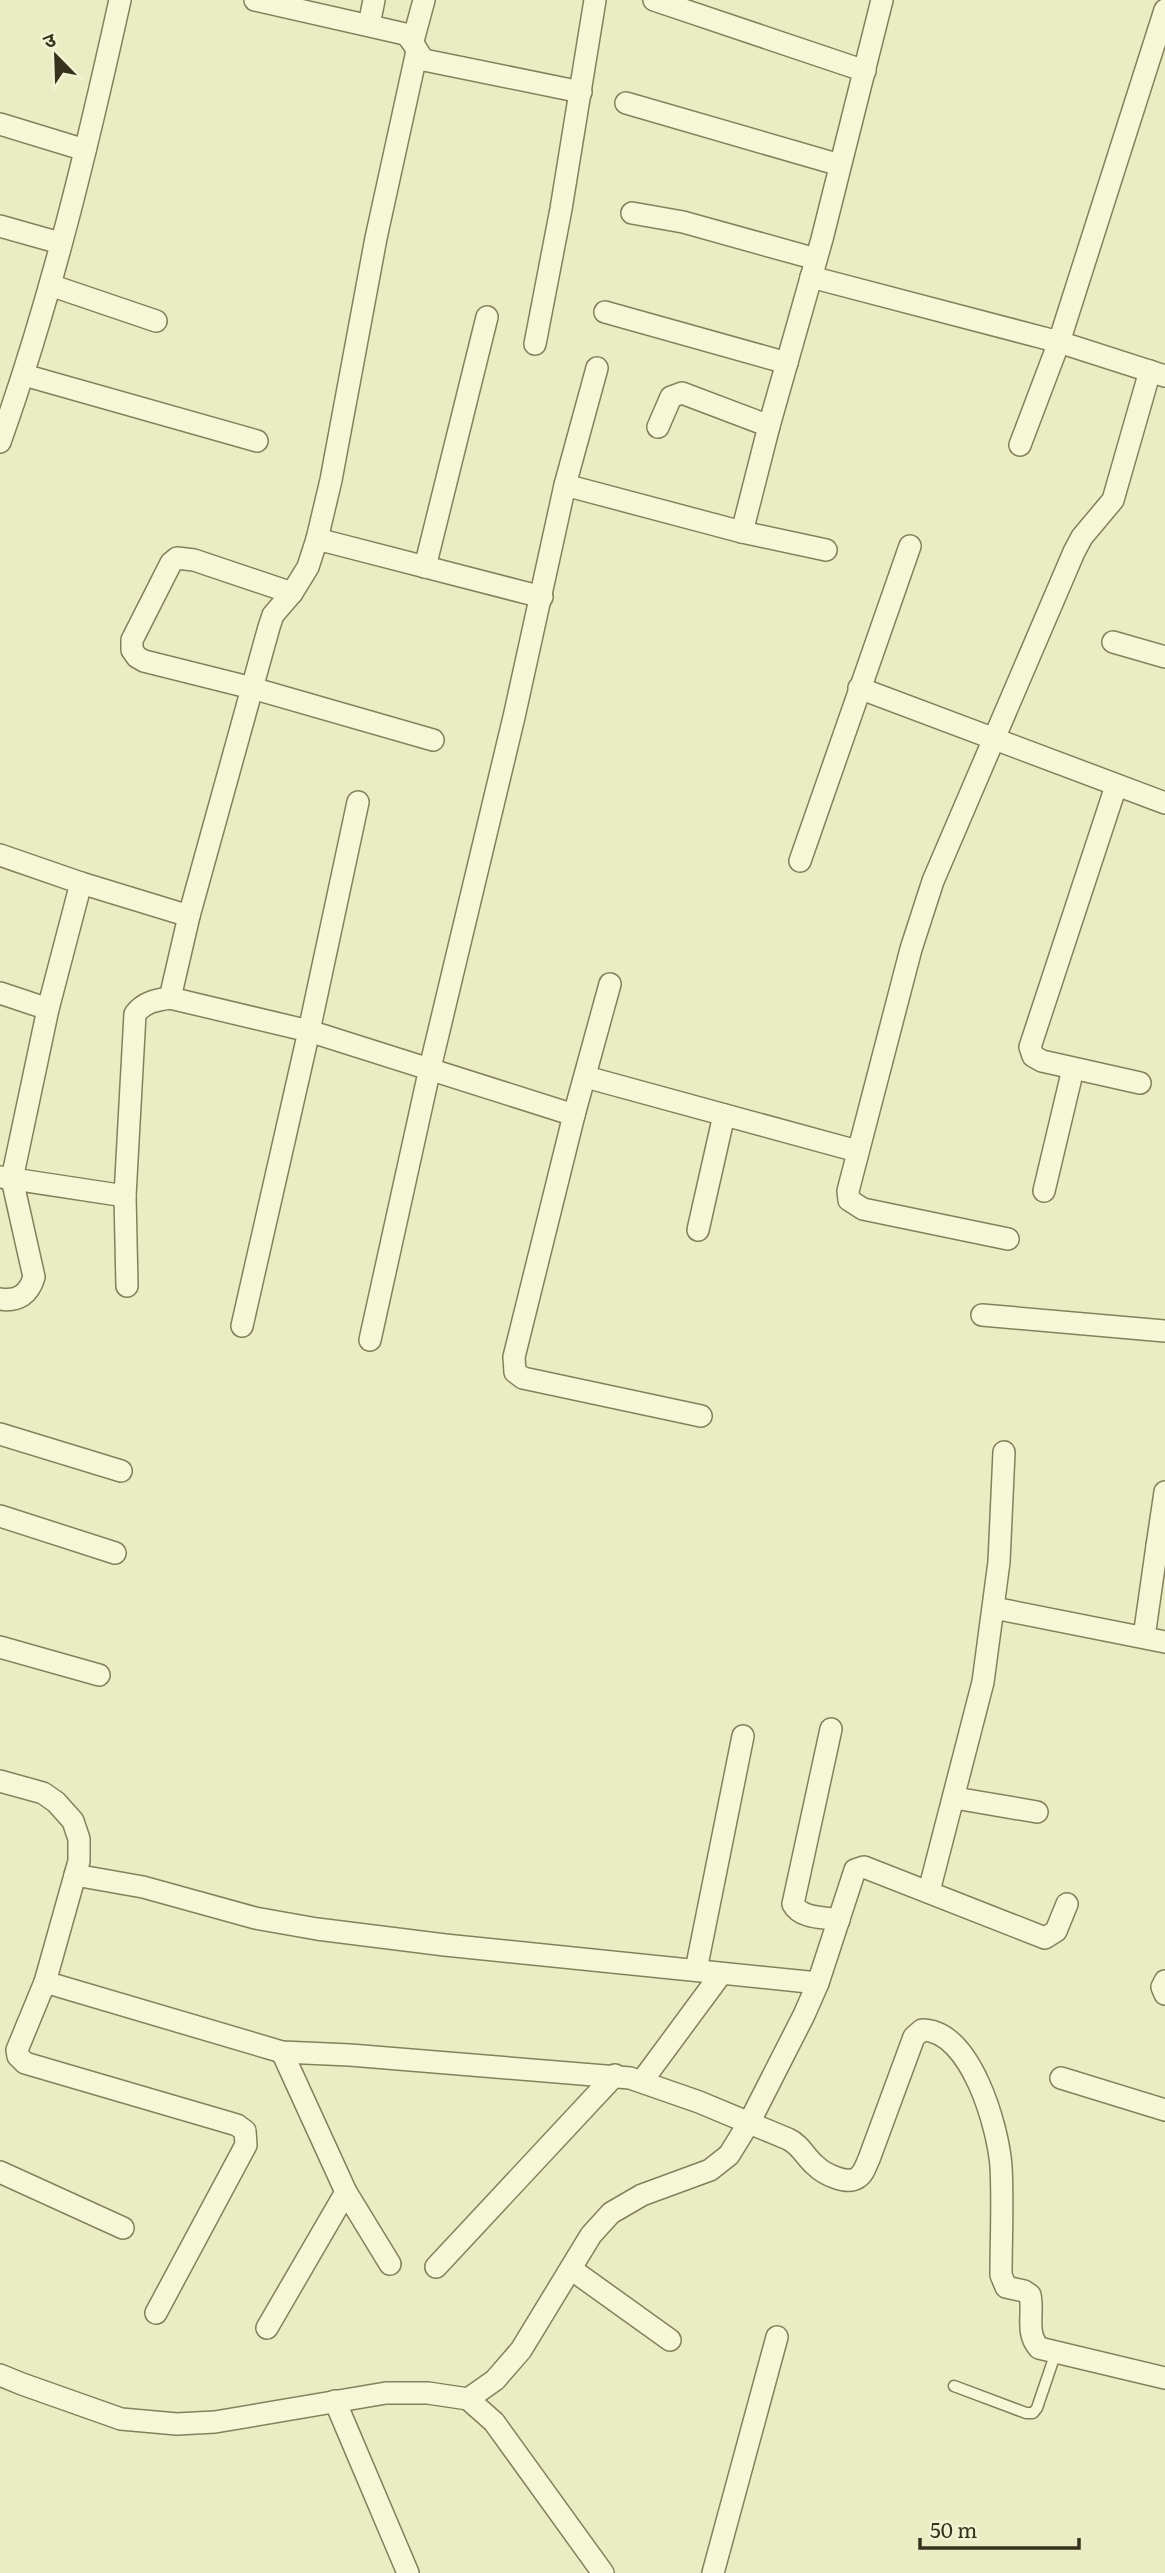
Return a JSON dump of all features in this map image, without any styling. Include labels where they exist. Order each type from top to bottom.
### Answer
[{"type":"street","points":[[0,442],[24,375],[50,285],[120,0]]},
{"type":"street","points":[[255,0],[293,4],[405,34],[424,60],[581,92]]},
{"type":"street","points":[[369,25],[374,0]]},
{"type":"street","points":[[170,998],[189,916],[273,615],[292,593],[308,567],[317,538],[331,480],[424,0]]},
{"type":"street","points":[[535,344],[595,0]]},
{"type":"street","points":[[654,0],[865,71]]},
{"type":"street","points":[[741,532],[814,268],[882,0]]},
{"type":"street","points":[[1020,445],[1059,342],[1165,10]]},
{"type":"street","points":[[626,103],[840,165]]},
{"type":"street","points":[[0,124],[85,150]]},
{"type":"street","points":[[632,213],[683,222],[814,268],[1158,373],[1113,500],[1082,537],[1074,552],[992,739],[922,913],[848,1191],[849,1200],[856,1206],[1008,1239]]},
{"type":"street","points":[[0,226],[60,243]]},
{"type":"street","points":[[50,285],[156,321]]},
{"type":"street","points":[[604,312],[787,363]]},
{"type":"street","points":[[425,567],[487,317]]},
{"type":"street","points":[[370,1340],[430,1068],[542,597],[565,485],[597,368]]},
{"type":"street","points":[[24,375],[257,441]]},
{"type":"street","points":[[658,427],[671,397],[681,393],[769,426]]},
{"type":"street","points":[[565,485],[741,532],[826,550]]},
{"type":"street","points":[[317,538],[542,597]]},
{"type":"street","points":[[800,862],[910,546]]},
{"type":"street","points":[[292,593],[194,560],[177,558],[171,563],[132,640],[132,650],[144,661],[252,688],[433,740]]},
{"type":"street","points":[[1113,642],[1165,657]]},
{"type":"street","points":[[859,688],[1165,803]]},
{"type":"street","points":[[1116,786],[1030,1047],[1034,1056],[1042,1061],[1140,1083]]},
{"type":"street","points":[[242,1326],[358,802]]},
{"type":"street","points":[[0,855],[189,916]]},
{"type":"street","points":[[0,1299],[11,1301],[24,1295],[31,1288],[34,1277],[6,1178],[81,883]]},
{"type":"street","points":[[610,984],[574,1115],[514,1357],[515,1372],[523,1378],[701,1416]]},
{"type":"street","points":[[0,993],[48,1009]]},
{"type":"street","points":[[127,1286],[125,1196],[135,1014],[140,1007],[153,1000],[170,998],[309,1031],[574,1115]]},
{"type":"street","points":[[1044,1191],[1073,1069]]},
{"type":"street","points":[[586,1077],[857,1151]]},
{"type":"street","points":[[698,1230],[724,1115]]},
{"type":"street","points":[[6,1178],[125,1196]]},
{"type":"street","points":[[982,1315],[1165,1331]]},
{"type":"street","points":[[0,1434],[121,1471]]},
{"type":"street","points":[[929,1891],[983,1682],[1002,1533],[1004,1452]]},
{"type":"street","points":[[1144,1637],[1161,1547],[1165,1492]]},
{"type":"street","points":[[0,1516],[115,1553]]},
{"type":"street","points":[[994,1608],[1165,1642]]},
{"type":"street","points":[[0,1647],[99,1675]]},
{"type":"street","points":[[831,1728],[793,1904],[796,1910],[803,1914],[839,1920]]},
{"type":"street","points":[[696,1970],[743,1736]]},
{"type":"street","points":[[0,1781],[43,1793],[56,1802],[73,1821],[79,1839],[79,1861],[45,1982],[17,2050],[18,2056],[25,2063],[237,2125],[245,2131],[246,2145],[156,2313]]},
{"type":"street","points":[[955,1798],[1037,1812]]},
{"type":"street","points":[[468,2399],[495,2380],[521,2350],[591,2235],[611,2213],[642,2195],[694,2178],[718,2166],[729,2155],[750,2121],[818,1983],[852,1873],[858,1868],[864,1867],[929,1891],[1045,1938],[1056,1931],[1067,1904]]},
{"type":"street","points":[[75,1875],[143,1887],[255,1918],[317,1929],[818,1983]]},
{"type":"street","points":[[642,2081],[721,1974]]},
{"type":"street","points":[[1165,1980],[1162,1987],[1165,1994]]},
{"type":"street","points":[[45,1982],[282,2052],[615,2076],[642,2081],[750,2121],[793,2141],[822,2171],[839,2178],[856,2179],[862,2174],[869,2159],[917,2033],[930,2030],[950,2041],[962,2053],[978,2079],[987,2105],[1000,2163],[1000,2275],[1006,2287],[1030,2295],[1032,2338],[1039,2348],[1165,2378]]},
{"type":"street","points":[[282,2052],[346,2192],[390,2264]]},
{"type":"street","points":[[436,2267],[615,2076]]},
{"type":"street","points":[[1061,2078],[1165,2110]]},
{"type":"street","points":[[0,2172],[123,2228]]},
{"type":"street","points":[[267,2328],[346,2192]]},
{"type":"street","points":[[571,2269],[670,2340]]},
{"type":"street","points":[[713,2573],[777,2337]]},
{"type":"street","points":[[0,2375],[121,2419],[177,2424],[215,2422],[386,2393],[428,2393],[468,2399],[494,2422],[603,2573]]},
{"type":"street","points":[[335,2401],[408,2573]]},
{"type":"lane","points":[[954,2386],[1026,2413],[1033,2413],[1056,2352]]}]
